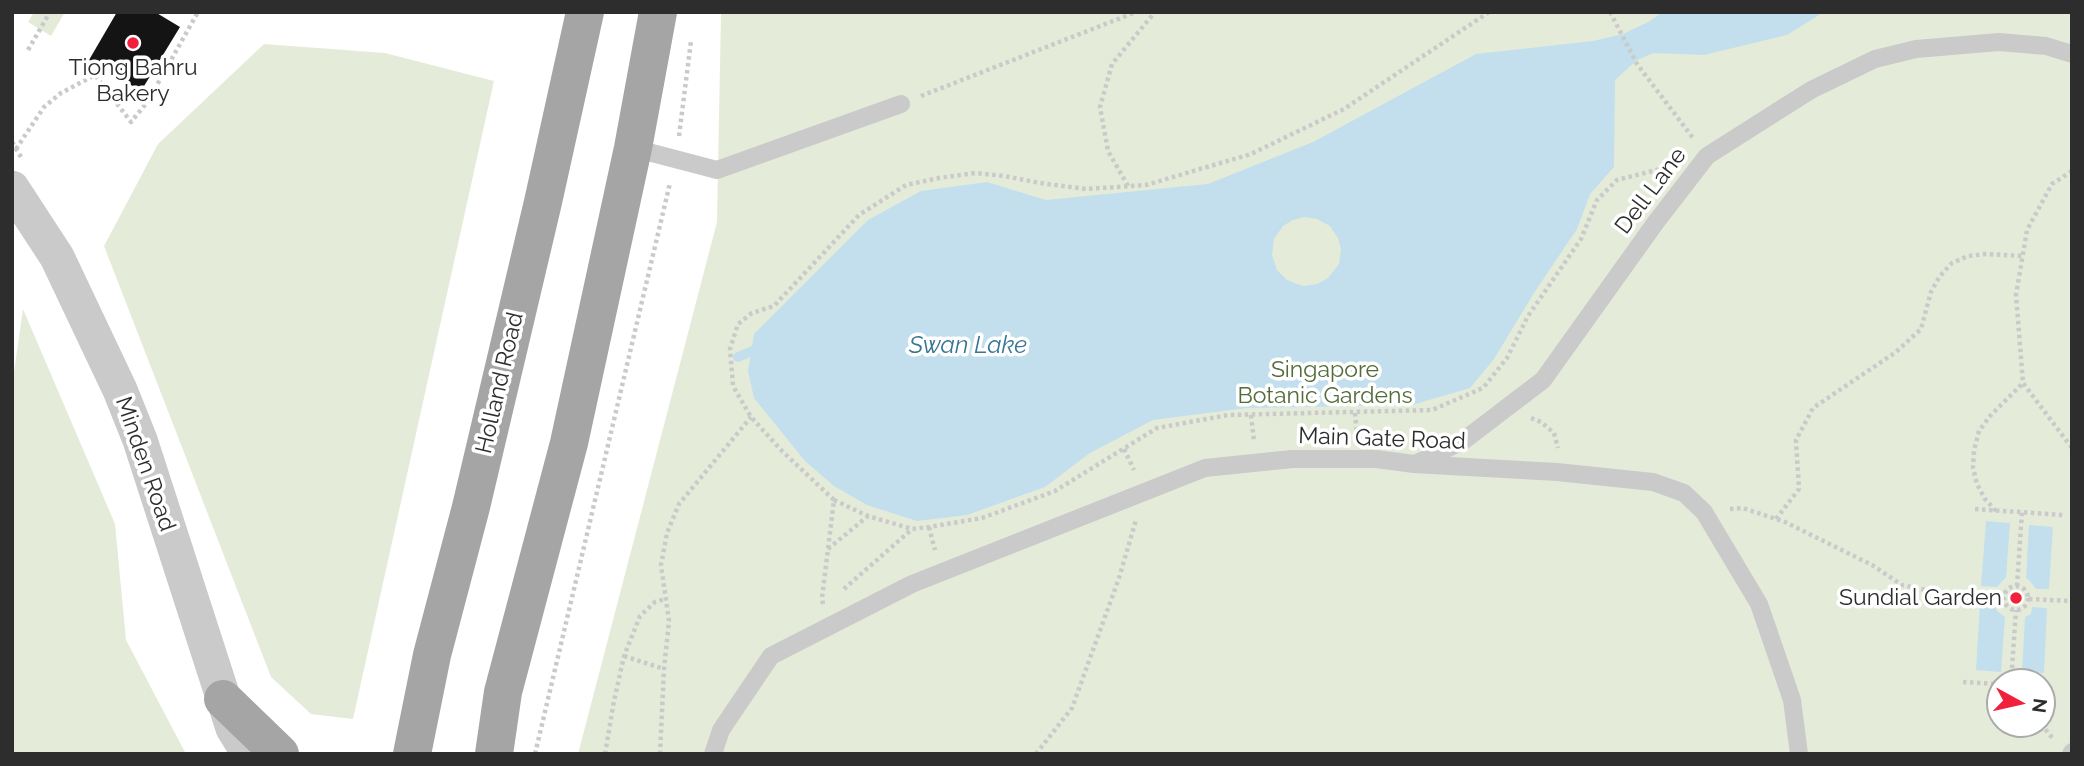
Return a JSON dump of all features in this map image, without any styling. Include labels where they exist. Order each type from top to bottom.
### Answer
[{"type":"main road","name":"Holland Road","points":[[412,754],[432,654],[477,480],[585,12]]},
{"type":"main road","points":[[494,754],[503,692],[569,443],[633,148],[659,12]]},
{"type":"main road","points":[[235,734],[279,754]]},
{"type":"street","name":"Minden Road","points":[[12,188],[57,257],[120,390],[140,440],[235,734]]},
{"type":"lane","name":"Dell Lane","points":[[1413,464],[1463,441],[1543,380],[1656,222],[1707,156],[1811,90],[1875,60],[1916,49],[1999,42],[2046,46],[2072,54]]},
{"type":"lane","points":[[633,148],[717,170],[901,104]]},
{"type":"lane","name":"Main Gate Road","points":[[713,754],[721,730],[771,656],[912,584],[1205,468],[1280,460],[1376,458],[1413,464],[1557,472],[1653,482],[1685,493],[1704,512],[1759,604],[1791,700],[1799,754]]},
{"type":"path","points":[[28,50],[50,12]]},
{"type":"path","points":[[16,149],[44,107],[61,93],[95,75],[131,122],[148,101],[198,12]]},
{"type":"path","points":[[901,104],[1136,12]]},
{"type":"path","points":[[1128,186],[1108,151],[1100,107],[1112,64],[1155,12]]},
{"type":"path","points":[[1489,12],[1344,109],[1251,155],[1146,185],[1087,190],[975,173],[939,177],[906,185],[859,215],[774,306],[752,313],[738,324],[730,349],[733,386],[751,417],[782,451],[834,500],[868,516],[912,529],[982,518],[1055,491],[1157,428],[1228,415],[1432,410],[1483,388],[1507,358],[1528,316],[1581,239],[1597,201],[1617,180],[1707,156],[1637,64],[1610,12]]},
{"type":"path","points":[[535,754],[676,159],[691,39]]},
{"type":"path","points":[[2072,171],[2052,184],[2027,230],[2016,295],[2023,383],[2072,448]]},
{"type":"path","points":[[1776,519],[1799,489],[1796,440],[1814,408],[1896,352],[1922,329],[1931,292],[1952,263],[1968,256],[1986,254],[2022,256]]},
{"type":"path","points":[[1996,511],[1977,484],[1973,468],[1974,450],[1979,431],[2023,383]]},
{"type":"path","points":[[1508,408],[1541,422],[1554,433],[1558,449],[1557,472]]},
{"type":"path","points":[[660,754],[669,621],[661,565],[667,533],[679,504],[751,417]]},
{"type":"path","points":[[1036,754],[1072,708],[1119,578],[1145,493]]},
{"type":"path","points":[[830,604],[825,611],[822,598],[834,500]]},
{"type":"path","points":[[1704,512],[1743,508],[1776,519],[1834,545],[1902,585],[1950,595],[2004,597]]},
{"type":"path","points":[[1975,509],[2063,515]]},
{"type":"path","points":[[2018,586],[2022,512]]},
{"type":"path","points":[[828,549],[868,516]]},
{"type":"path","points":[[836,597],[912,529]]},
{"type":"path","points":[[2018,586],[2026,590],[2029,598],[2026,605],[2016,610],[2007,606],[2004,597],[2007,590],[2018,586]]},
{"type":"path","points":[[605,754],[624,656],[640,616],[655,602],[665,598]]},
{"type":"path","points":[[2029,598],[2072,601]]},
{"type":"path","points":[[2012,668],[2016,610]]},
{"type":"path","points":[[624,656],[664,670]]},
{"type":"path","points":[[1963,682],[1986,683]]},
{"type":"green space","points":[[34,12],[65,12],[51,36],[28,22]]},
{"type":"green space","name":"Singapore Botanic Gardens","points":[[721,12],[2072,12],[2072,754],[578,754],[717,222]]},
{"type":"green space","points":[[264,44],[385,53],[494,81],[353,719],[311,714],[271,677],[104,246],[158,144]]},
{"type":"green space","points":[[23,309],[115,524],[126,640],[186,754],[12,754],[12,386]]},
{"type":"water","name":"Swan Lake","points":[[1662,12],[1824,12],[1787,35],[1704,55],[1654,53],[1637,60],[1615,80],[1614,167],[1590,194],[1577,229],[1494,359],[1470,388],[1412,405],[1247,408],[1153,420],[1090,453],[1045,487],[967,515],[917,521],[867,505],[834,486],[805,461],[754,398],[748,371],[754,334],[868,220],[921,191],[987,182],[1046,200],[1208,184],[1313,142],[1476,54],[1593,41],[1623,34]],"holes":[[[1304,217],[1317,219],[1330,226],[1338,238],[1341,249],[1339,264],[1328,278],[1317,284],[1303,286],[1287,280],[1277,270],[1272,255],[1274,239],[1283,226],[1293,220]]]},
{"type":"water","points":[[1986,521],[2010,523],[2006,577],[1997,587],[1981,586]]},
{"type":"water","points":[[2029,525],[2053,527],[2049,589],[2036,589],[2026,578]]},
{"type":"water","points":[[1980,604],[1995,606],[2005,617],[2001,668],[1976,670]]},
{"type":"water","points":[[2032,607],[2047,608],[2044,668],[2022,668],[2025,617],[2031,614]]},
{"type":"building","points":[[117,12],[155,12],[180,27],[141,91],[89,60]]},
{"type":"waterway","points":[[738,357],[762,347]]},
{"type":"place","name":"Tiong Bahru Bakery","points":[[133,43]]},
{"type":"place","name":"Sundial Garden","points":[[2016,598]]}]
